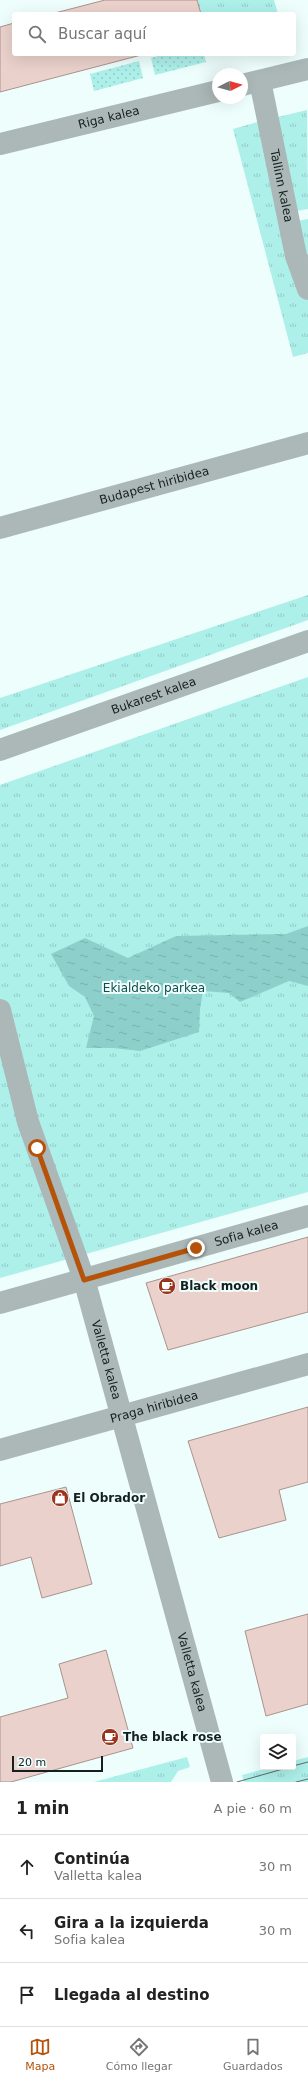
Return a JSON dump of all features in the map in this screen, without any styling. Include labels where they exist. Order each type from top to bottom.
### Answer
[{"type":"street","points":[[251,83],[308,69]]},
{"type":"street","name":"Tallinn kalea","points":[[251,83],[296,256],[308,289]]},
{"type":"street","name":"Riga kalea","points":[[0,144],[212,92]]},
{"type":"street","name":"Budapest hiribidea","points":[[0,528],[308,443]]},
{"type":"street","name":"Bukarest kalea","points":[[0,750],[308,641]]},
{"type":"street","name":"Valletta kalea","points":[[0,1010],[28,1122],[84,1280],[222,1782]]},
{"type":"street","name":"Sofia kalea","points":[[0,1303],[308,1216]]},
{"type":"street","name":"Praga hiribidea","points":[[0,1450],[308,1364]]},
{"type":"green space","points":[[197,0],[274,0],[277,12],[200,12]]},
{"type":"green space","points":[[158,56],[204,56],[206,62],[155,75],[151,58]]},
{"type":"green space","points":[[139,61],[143,78],[94,91],[90,74]]},
{"type":"green space","points":[[307,110],[308,209],[296,211],[270,119]]},
{"type":"green space","points":[[261,121],[283,227],[308,301],[308,353],[293,357],[233,129]]},
{"type":"green space","points":[[308,219],[308,276],[297,221]]},
{"type":"green space","points":[[308,595],[308,620],[0,730],[0,698]]},
{"type":"green space","name":"Ekialdeko parkea","points":[[308,677],[308,1192],[0,1278],[0,785]]},
{"type":"green space","points":[[187,1757],[190,1767],[178,1771],[171,1782],[94,1782]]},
{"type":"green space","points":[[308,1757],[308,1782],[244,1782],[242,1775],[260,1770],[296,1770],[296,1760]]},
{"type":"water","points":[[308,926],[308,986],[289,981],[240,1002],[229,993],[203,991],[200,1009],[199,1032],[140,1051],[113,1048],[86,1048],[94,1016],[85,997],[69,986],[51,954],[85,938],[128,958],[176,936],[286,934]]},
{"type":"building","points":[[105,0],[197,0],[200,12],[59,12]]},
{"type":"building","points":[[12,24],[12,56],[137,56],[0,92],[0,27]]},
{"type":"building","points":[[308,1237],[308,1312],[168,1350],[146,1283]]},
{"type":"building","points":[[308,1407],[308,1482],[279,1490],[286,1520],[219,1538],[188,1441]]},
{"type":"building","points":[[66,1487],[92,1584],[42,1598],[31,1557],[0,1566],[0,1504]]},
{"type":"building","points":[[308,1614],[308,1704],[266,1716],[245,1631]]},
{"type":"building","points":[[106,1650],[133,1748],[11,1782],[0,1782],[0,1717],[68,1698],[59,1664]]},
{"type":"tram line","points":[[296,1765],[308,1762]]},
{"type":"tram line","points":[[237,1782],[279,1770]]},
{"type":"tram line","points":[[296,1782],[308,1779]]},
{"type":"place","name":"Black moon","points":[[167,1286]]},
{"type":"place","name":"El Obrador","points":[[60,1498]]},
{"type":"place","name":"The black rose","points":[[110,1737]]},
{"type":"route","points":[[37,1148],[84,1280],[196,1248]]}]
